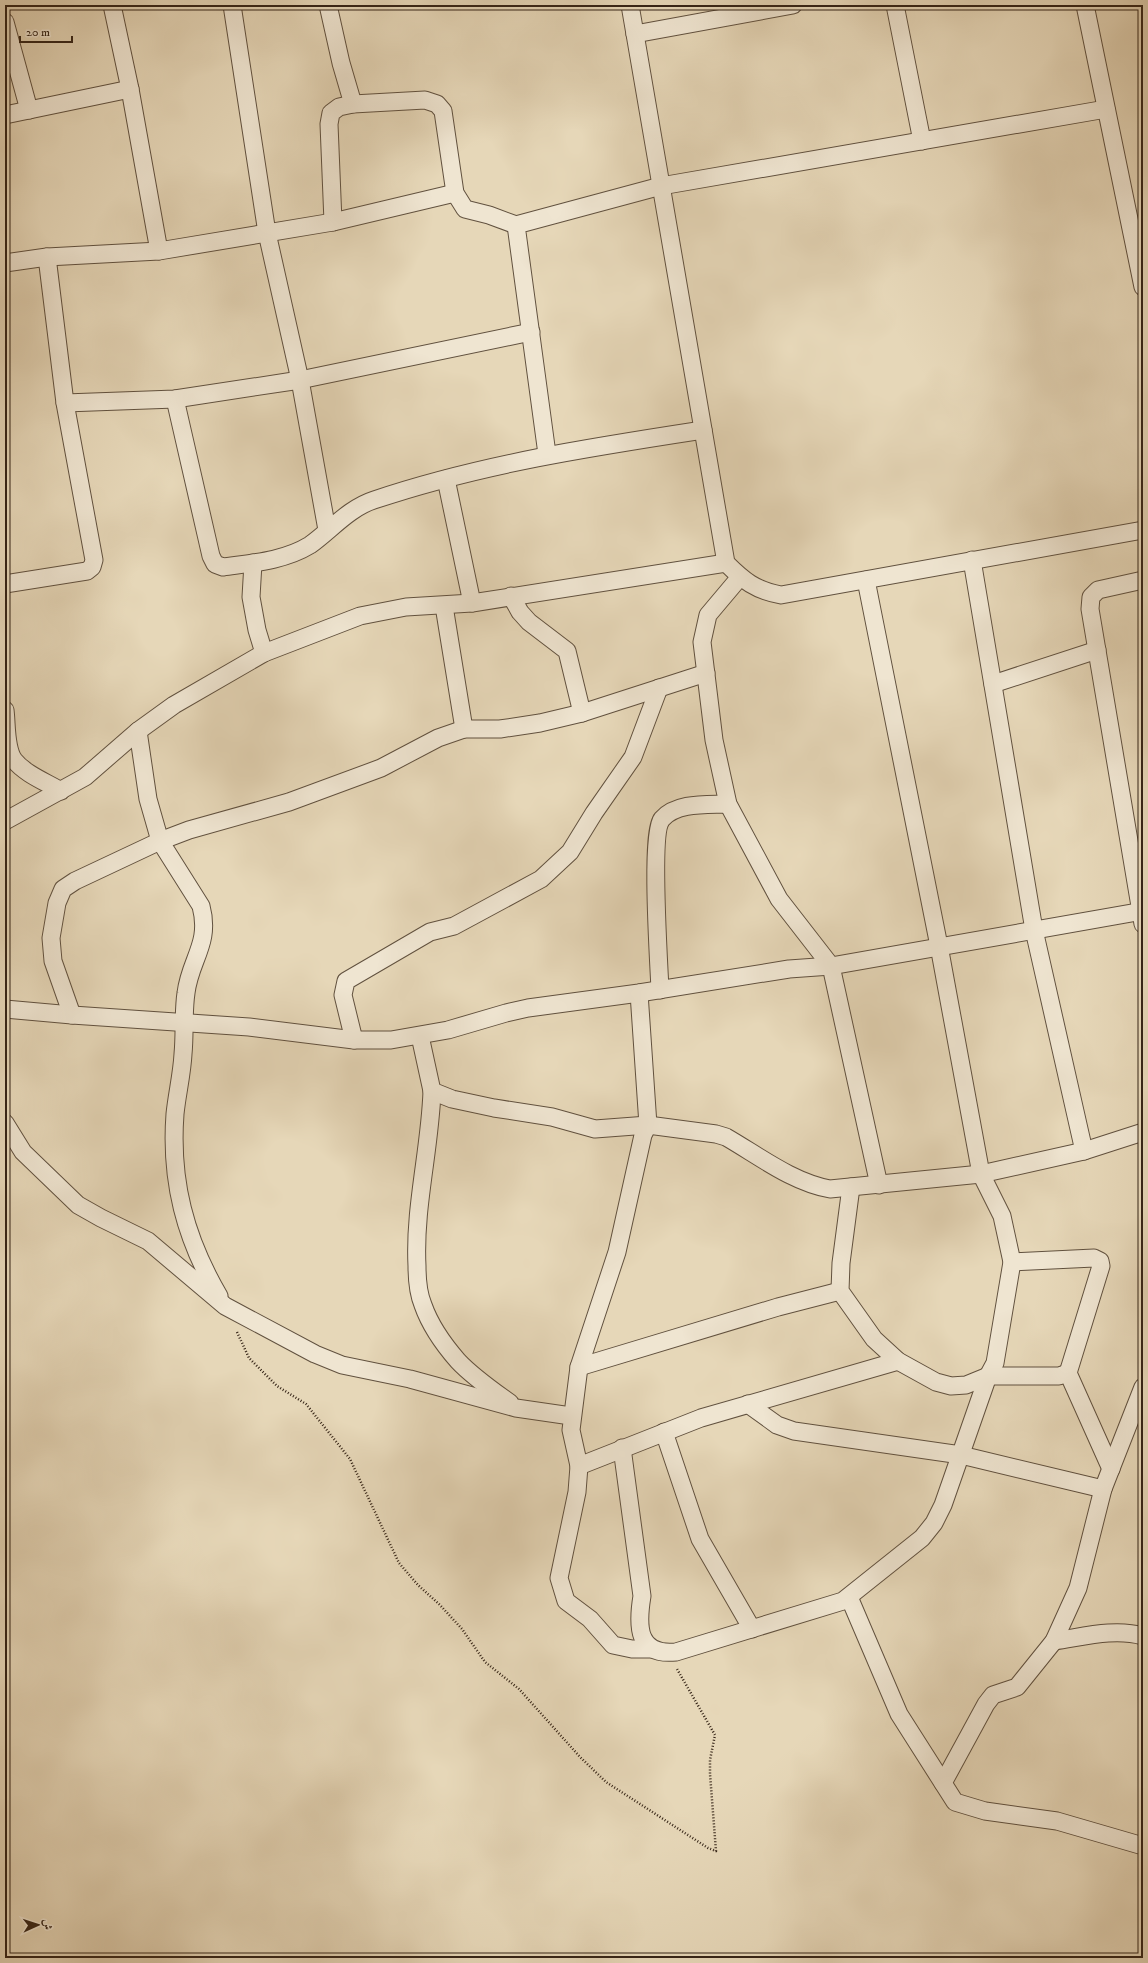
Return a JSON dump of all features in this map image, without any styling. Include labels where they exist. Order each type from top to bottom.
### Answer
[{"type":"street","points":[[112,5],[130,89],[159,251]]},
{"type":"street","points":[[232,5],[267,233],[300,380],[327,530]]},
{"type":"street","points":[[328,5],[333,20],[341,63],[353,104]]},
{"type":"street","points":[[630,5],[726,562],[740,577],[763,592],[781,595],[1143,530]]},
{"type":"street","points":[[635,34],[793,5]]},
{"type":"street","points":[[896,5],[922,141]]},
{"type":"street","points":[[1085,5],[1106,110],[1137,226],[1143,287]]},
{"type":"street","points":[[5,22],[29,110]]},
{"type":"street","points":[[5,115],[130,89]]},
{"type":"street","points":[[333,222],[329,124],[331,113],[339,107],[353,104],[425,100],[437,104],[443,111],[455,194],[465,209],[489,215],[516,225],[661,186],[1106,110]]},
{"type":"street","points":[[5,263],[47,257],[159,251],[333,222],[455,194]]},
{"type":"street","points":[[516,225],[547,454]]},
{"type":"street","points":[[5,584],[87,571],[92,567],[94,560],[65,403],[47,257]]},
{"type":"street","points":[[65,403],[175,398],[300,380],[531,332]]},
{"type":"street","points":[[175,398],[211,556],[215,564],[223,567],[290,556],[310,544],[346,516],[372,500],[446,479],[547,454],[703,430]]},
{"type":"street","points":[[446,479],[472,603]]},
{"type":"street","points":[[972,560],[1034,930],[1084,1151]]},
{"type":"street","points":[[5,821],[85,777],[138,731],[174,705],[264,652],[360,616],[406,607],[444,606],[472,603],[726,562]]},
{"type":"street","points":[[253,563],[251,597],[257,630],[264,652]]},
{"type":"street","points":[[740,577],[708,615],[702,642],[714,740],[728,804],[779,899],[831,966],[879,1185]]},
{"type":"street","points":[[639,993],[648,1125],[643,1135],[617,1252],[580,1367],[571,1416],[572,1440],[580,1466],[574,1514],[559,1578],[566,1601],[590,1619],[613,1645],[632,1649],[659,1651],[698,1647],[826,1607],[849,1597],[922,1538],[934,1523],[943,1505],[988,1376],[995,1363],[1012,1262],[1002,1216],[981,1174],[939,946],[866,580]]},
{"type":"street","points":[[5,1009],[249,1027],[354,1040],[391,1040],[420,1036],[528,1008],[660,990],[790,968],[831,966],[1034,930],[1142,916],[1090,609],[1091,597],[1098,590],[1143,580]]},
{"type":"street","points":[[511,596],[520,612],[529,622],[567,651],[582,713]]},
{"type":"street","points":[[444,606],[464,729]]},
{"type":"street","points":[[993,684],[1097,650]]},
{"type":"street","points":[[72,1015],[53,961],[51,938],[57,902],[63,889],[75,881],[160,841],[189,830],[289,802],[381,768],[438,738],[464,729],[500,729],[540,723],[582,713],[706,672]]},
{"type":"street","points":[[354,1040],[343,995],[346,981],[430,932],[454,926],[541,879],[570,852],[594,813],[632,757],[659,688]]},
{"type":"street","points":[[5,710],[9,749],[14,759],[30,774],[61,791]]},
{"type":"street","points":[[138,731],[148,799],[160,841],[201,906],[204,916],[203,941],[200,952],[189,974],[187,988],[180,1085],[175,1113],[174,1150],[177,1187],[191,1241],[225,1306]]},
{"type":"street","points":[[660,990],[656,853],[658,827],[661,820],[682,807],[728,804]]},
{"type":"street","points":[[420,1036],[432,1091],[431,1116],[420,1196],[416,1244],[417,1276],[422,1304],[436,1331],[458,1361],[516,1408]]},
{"type":"street","points":[[432,1091],[452,1099],[494,1108],[552,1117],[590,1128],[648,1125],[726,1137],[796,1178],[815,1186],[830,1189],[981,1174],[1084,1151],[1143,1132]]},
{"type":"street","points":[[5,1123],[23,1152],[78,1205],[148,1241],[225,1306],[314,1354],[342,1365],[410,1379],[516,1408],[571,1416]]},
{"type":"street","points":[[850,1188],[841,1263],[840,1291],[874,1339],[898,1360],[936,1382],[951,1386],[966,1385],[988,1376],[1059,1376],[1068,1374]]},
{"type":"street","points":[[1012,1262],[1094,1258],[1100,1261],[1101,1266],[1068,1374],[1111,1469]]},
{"type":"street","points":[[580,1367],[778,1307],[840,1291]]},
{"type":"street","points":[[580,1466],[622,1448],[701,1418],[898,1360]]},
{"type":"street","points":[[943,1783],[986,1704],[993,1695],[1017,1687],[1054,1641],[1078,1588],[1103,1489],[1143,1390]]},
{"type":"street","points":[[748,1404],[777,1425],[794,1431],[961,1455],[1103,1489]]},
{"type":"street","points":[[664,1432],[700,1540],[752,1629]]},
{"type":"street","points":[[622,1448],[642,1596],[640,1616],[643,1640],[659,1651]]},
{"type":"street","points":[[849,1597],[899,1714],[951,1798],[960,1805],[985,1811],[1057,1821],[1143,1846]]},
{"type":"street","points":[[1054,1641],[1114,1632],[1131,1633],[1143,1636]]},
{"type":"path","points":[[225,1306],[249,1358],[277,1386],[306,1404],[350,1459],[399,1563],[418,1585],[440,1605],[462,1629],[485,1662],[518,1689],[562,1735],[580,1757],[606,1782],[716,1852],[710,1768],[715,1735],[659,1651]]}]
